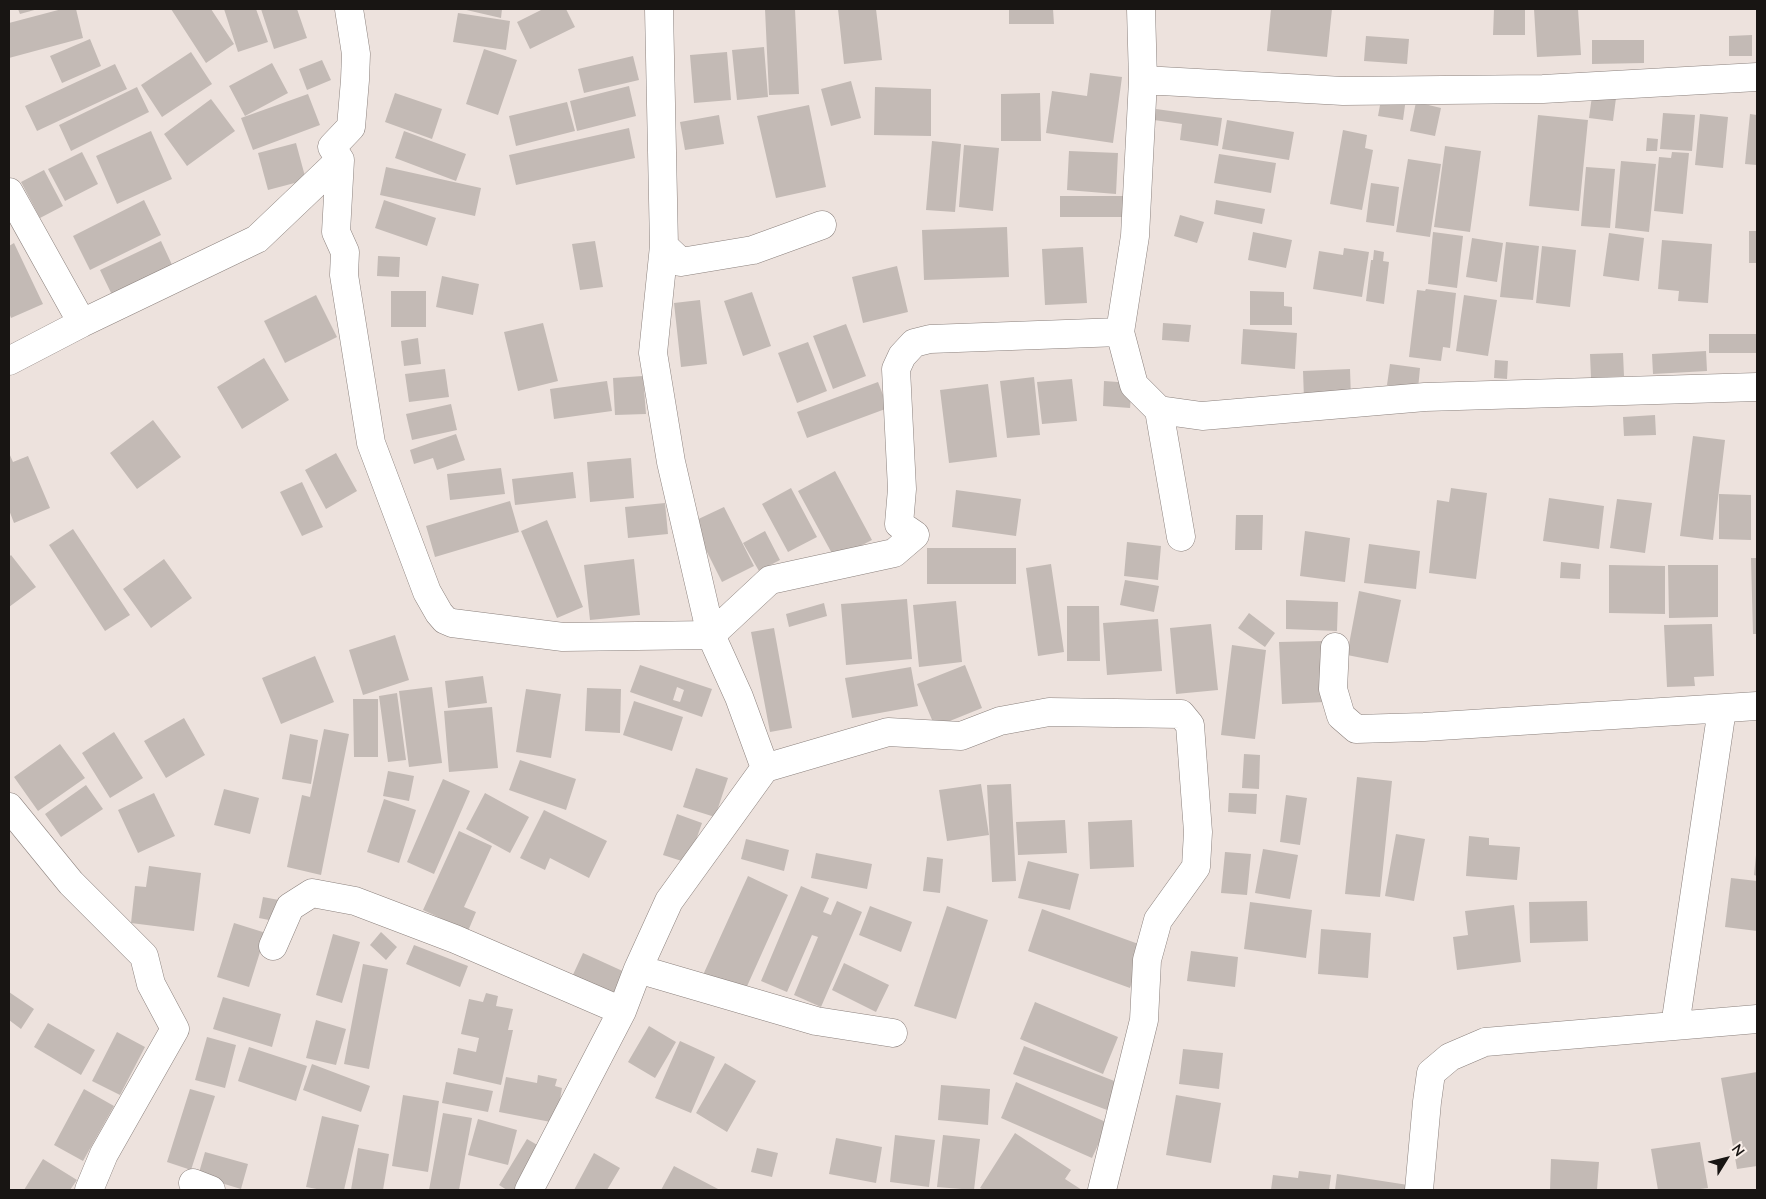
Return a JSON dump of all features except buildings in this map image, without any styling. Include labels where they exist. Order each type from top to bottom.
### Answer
[{"type":"street","points":[[349,9],[356,54],[355,80],[350,127],[332,147],[340,160],[336,232],[345,252],[344,275],[371,443],[427,592],[445,620],[460,625],[563,636],[711,635],[770,580],[894,553],[915,535],[899,524],[902,489],[896,369],[902,356],[914,343],[930,339],[1120,332]]},
{"type":"street","points":[[659,9],[664,246],[653,353],[671,462],[711,635],[739,697],[765,768]]},
{"type":"street","points":[[1141,9],[1143,80],[1135,236],[1120,332],[1134,385],[1159,410],[1181,537]]},
{"type":"street","points":[[1143,80],[1343,91],[1543,89],[1757,77]]},
{"type":"street","points":[[9,362],[82,323],[257,239],[340,160]]},
{"type":"street","points":[[9,192],[82,323]]},
{"type":"street","points":[[664,246],[681,262],[753,250],[822,225]]},
{"type":"street","points":[[1159,410],[1202,416],[1425,397],[1757,387]]},
{"type":"street","points":[[1334,647],[1333,689],[1341,716],[1356,728],[1424,727],[1757,706]]},
{"type":"street","points":[[1675,1026],[1722,709]]},
{"type":"street","points":[[529,1190],[622,1010],[638,969],[669,901],[765,768],[888,732],[961,736],[1000,721],[1049,712],[1181,714],[1190,725],[1198,832],[1196,867],[1158,920],[1147,960],[1144,1020],[1102,1190]]},
{"type":"street","points":[[9,807],[71,884],[144,956],[151,984],[175,1029],[104,1154],[90,1190]]},
{"type":"street","points":[[273,946],[290,907],[312,893],[355,901],[428,928],[622,1010]]},
{"type":"street","points":[[638,969],[816,1021],[893,1033]]},
{"type":"street","points":[[1419,1190],[1427,1102],[1432,1073],[1450,1057],[1484,1042],[1757,1019]]}]
